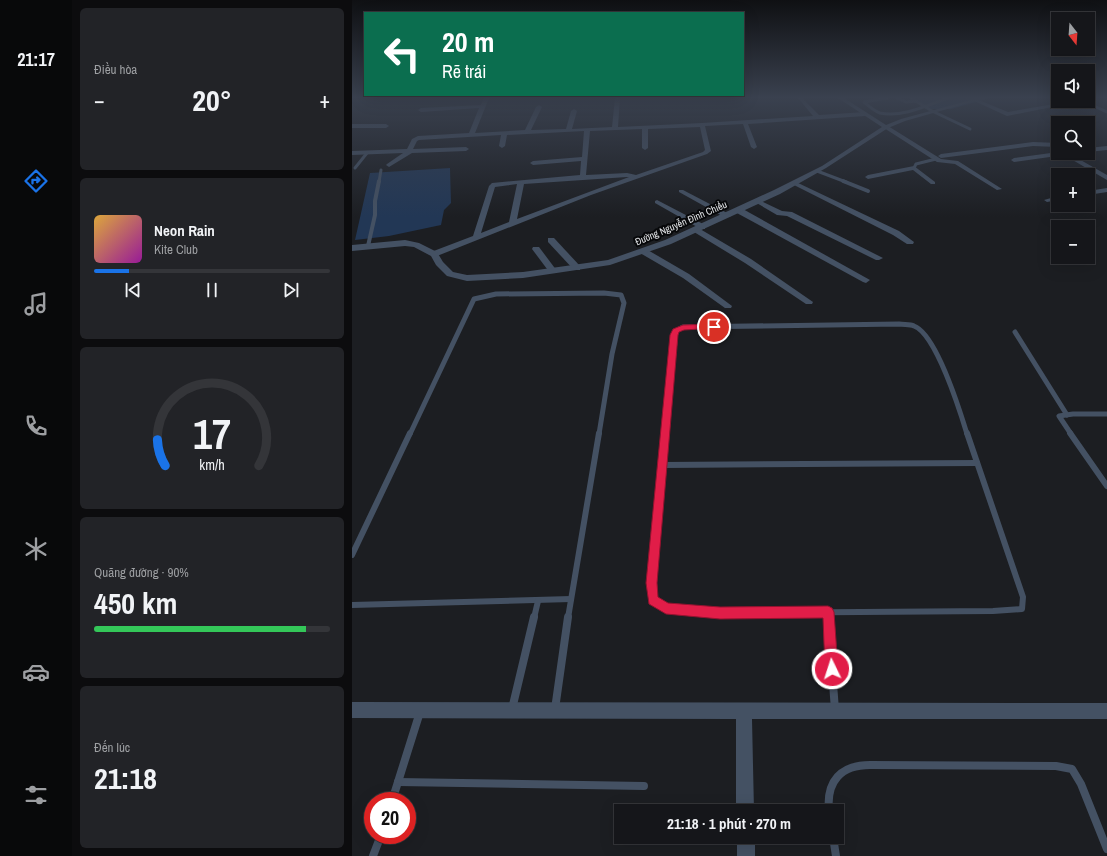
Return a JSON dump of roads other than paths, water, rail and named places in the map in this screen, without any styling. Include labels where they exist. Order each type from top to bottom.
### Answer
[{"type":"street","points":[[389,165],[409,152],[415,139],[430,138]]},
{"type":"street","points":[[502,146],[503,138]]},
{"type":"street","points":[[583,177],[586,138]]},
{"type":"street","points":[[645,138],[645,148]]},
{"type":"street","points":[[352,248],[405,243],[426,249],[434,254],[589,194],[639,178],[708,151],[705,138]]},
{"type":"street","points":[[751,138],[754,147]]},
{"type":"street","name":"Đường Nguyễn Đình Chiểu","points":[[434,254],[445,270],[450,274],[467,278],[523,275],[610,262],[643,251],[699,228],[757,201],[817,171],[869,138]]},
{"type":"street","points":[[903,138],[934,158],[956,162],[999,189]]},
{"type":"street","points":[[934,158],[1033,144],[1051,145]]},
{"type":"street","points":[[1095,149],[1107,148]]},
{"type":"street","points":[[352,153],[466,149]]},
{"type":"street","points":[[1014,160],[1051,156]]},
{"type":"street","points":[[533,163],[584,159]]},
{"type":"street","points":[[1075,160],[1107,178]]},
{"type":"street","points":[[868,176],[914,168],[932,183]]},
{"type":"street","points":[[476,238],[492,185],[583,177],[627,175],[639,178]]},
{"type":"street","points":[[513,224],[521,182]]},
{"type":"street","points":[[794,183],[896,233],[910,242]]},
{"type":"street","points":[[1095,192],[1107,190]]},
{"type":"street","points":[[681,191],[727,215]]},
{"type":"street","points":[[1047,200],[1051,199]]},
{"type":"street","points":[[757,201],[780,213],[789,214],[879,258]]},
{"type":"street","points":[[657,202],[699,228],[809,302]]},
{"type":"street","points":[[738,210],[866,280]]},
{"type":"street","points":[[551,240],[577,268]]},
{"type":"street","points":[[536,249],[553,271]]},
{"type":"street","points":[[643,251],[686,276],[728,306]]},
{"type":"street","points":[[352,710],[554,712],[1107,711]]},
{"type":"street","points":[[744,711],[745,804]]},
{"type":"street","points":[[746,844],[746,856]]},
{"type":"lane","points":[[355,168],[367,153]]},
{"type":"lane","points":[[914,168],[916,164],[934,158]]},
{"type":"lane","points":[[368,246],[376,215],[375,201],[381,170]]},
{"type":"lane","points":[[817,171],[868,191]]},
{"type":"lane","points":[[352,555],[474,299],[496,294],[604,293],[621,295],[624,303],[612,354],[554,712]]},
{"type":"lane","points":[[899,324],[915,326],[928,338],[951,386],[1023,597],[1022,609],[993,611],[720,613],[666,608],[653,600],[652,583],[663,465],[676,331],[683,327],[899,324]]},
{"type":"lane","points":[[1015,332],[1067,415]]},
{"type":"lane","points":[[1107,414],[1058,416],[1107,486]]},
{"type":"lane","points":[[663,465],[977,463]]},
{"type":"lane","points":[[352,605],[571,600]]},
{"type":"lane","points":[[511,711],[538,601]]},
{"type":"lane","points":[[828,612],[835,711]]},
{"type":"lane","points":[[395,792],[420,711]]},
{"type":"lane","points":[[828,804],[827,801],[837,776],[850,767],[873,765],[1056,766],[1072,770],[1082,784],[1107,849]]},
{"type":"lane","points":[[398,782],[644,786]]},
{"type":"lane","points":[[373,856],[378,844]]},
{"type":"lane","points":[[834,844],[836,856]]}]
